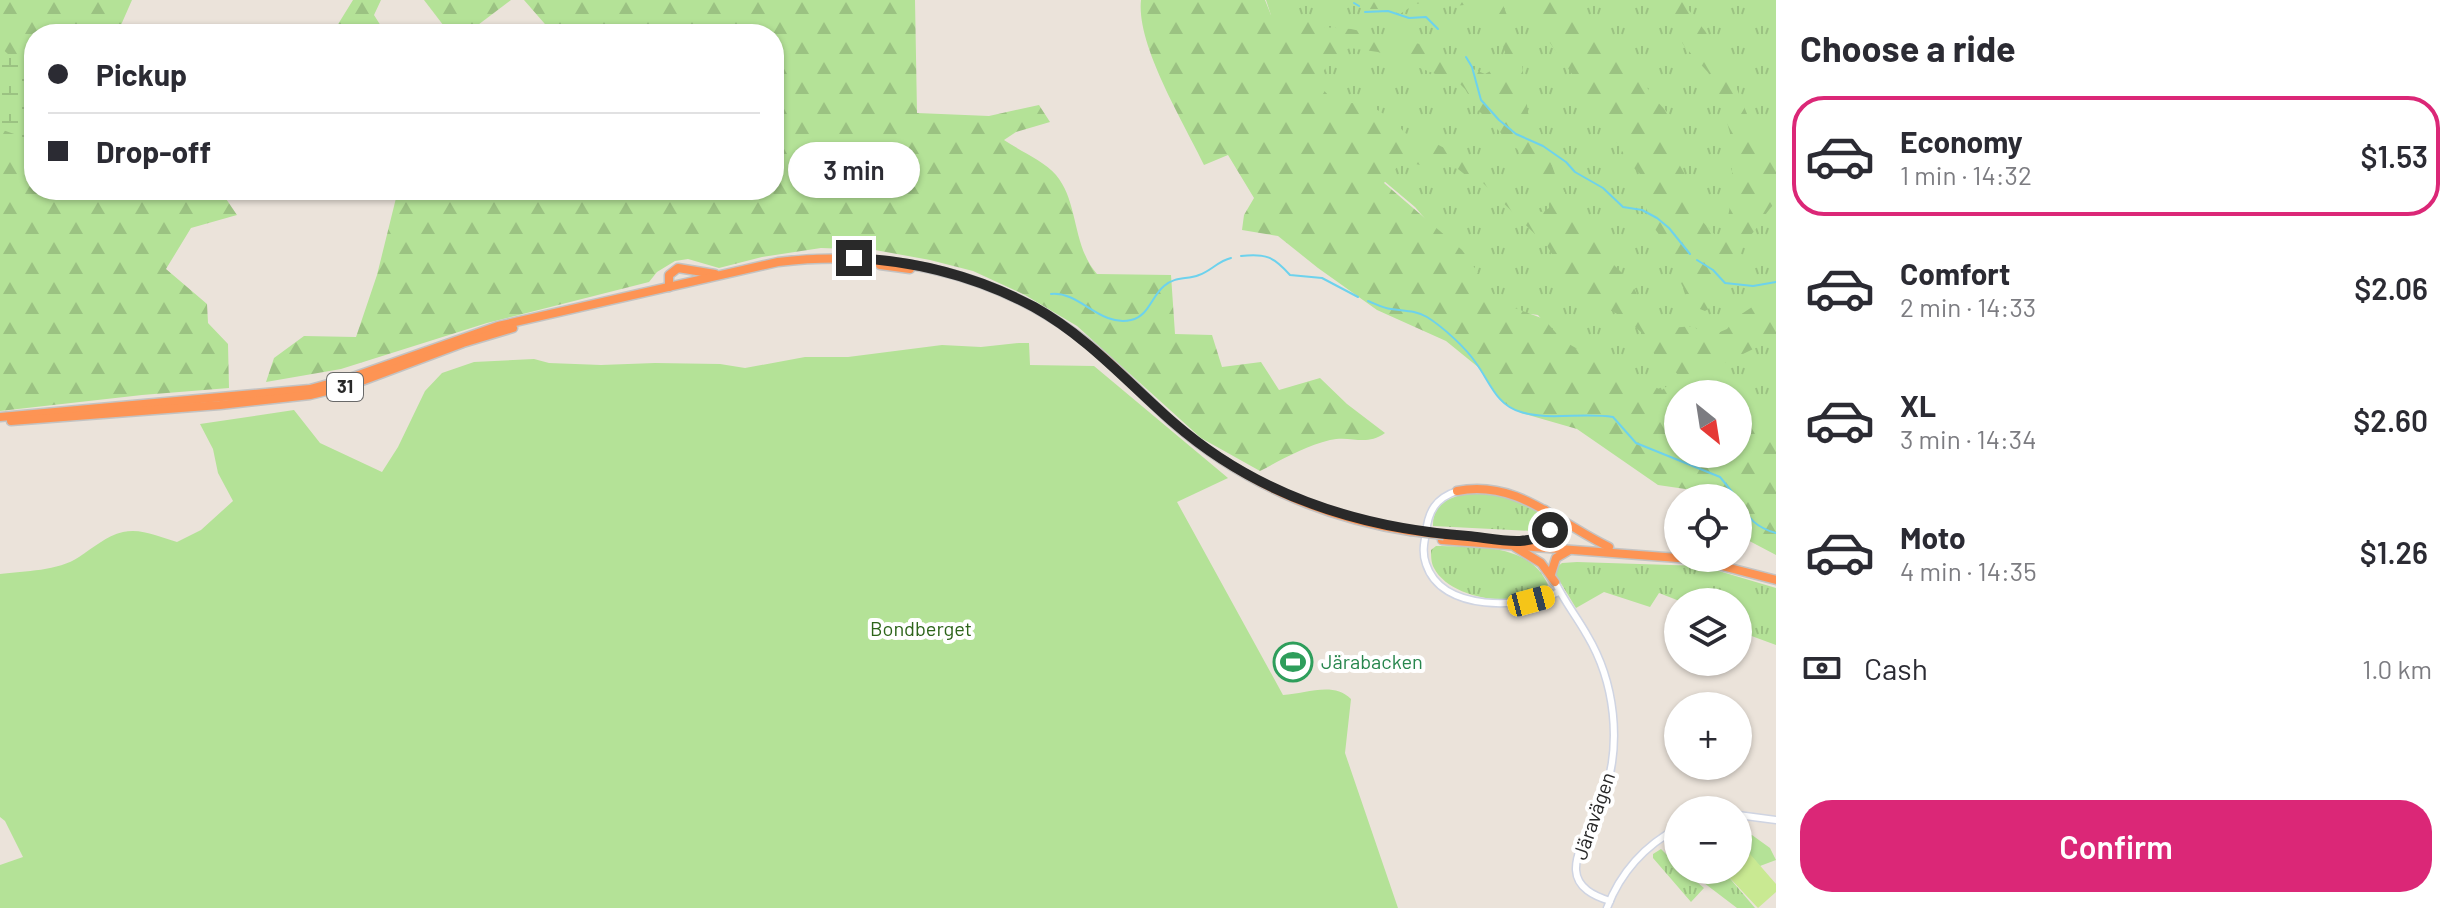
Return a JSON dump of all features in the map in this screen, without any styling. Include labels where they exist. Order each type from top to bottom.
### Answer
[{"type":"highway","name":"31","points":[[0,419],[310,389],[350,378],[484,330],[778,262],[854,258],[915,264],[983,284],[1035,308],[1109,361],[1185,432],[1237,469],[1307,504],[1410,534]]},
{"type":"highway","name":"31","points":[[0,419],[220,405],[310,395],[351,385],[463,343],[516,327],[781,267],[871,264],[912,269],[954,280],[1022,307],[1077,341],[1185,439],[1237,475],[1310,510],[1361,526],[1410,534],[1510,545],[1664,555]]},
{"type":"highway","points":[[669,287],[669,275],[678,268],[720,275]]},
{"type":"highway","points":[[1457,491],[1476,488],[1501,490],[1545,510],[1609,547]]},
{"type":"highway","points":[[1528,541],[1550,530],[1551,522],[1545,510]]},
{"type":"highway","name":"31","points":[[1443,537],[1609,547],[1664,554]]},
{"type":"highway","points":[[1510,545],[1537,559],[1553,578]]},
{"type":"highway","points":[[1553,578],[1556,558],[1573,549]]},
{"type":"highway","name":"31","points":[[1752,571],[1776,578]]},
{"type":"highway","name":"31","points":[[1749,572],[1776,578]]},
{"type":"street","points":[[1457,491],[1436,503],[1427,520],[1424,556],[1434,578],[1457,594],[1495,604],[1520,603],[1559,592]]},
{"type":"street","name":"Järavägen","points":[[1553,578],[1593,646],[1605,674],[1613,713],[1614,744],[1605,794],[1576,865],[1582,885],[1608,904]]},
{"type":"street","points":[[1752,817],[1776,820]]},
{"type":"street","points":[[1608,904],[1636,860],[1664,837]]},
{"type":"green space","points":[[0,0],[132,0],[121,24],[24,24],[24,200],[227,200],[237,215],[191,228],[166,269],[207,304],[208,323],[228,344],[229,388],[0,411]]},
{"type":"green space","points":[[353,0],[381,0],[374,15],[380,24],[338,24]]},
{"type":"green space","points":[[424,0],[511,0],[479,24],[442,24]]},
{"type":"green space","points":[[524,0],[915,0],[917,113],[989,116],[1039,105],[1050,122],[1016,132],[1004,140],[1056,175],[1069,198],[1083,251],[1097,274],[1171,275],[1175,334],[1212,335],[1222,367],[1261,362],[1279,390],[1320,378],[1347,404],[1385,433],[1365,440],[1338,439],[1321,443],[1260,471],[1201,438],[1077,326],[1025,295],[973,271],[875,250],[821,248],[762,257],[719,268],[688,259],[675,261],[657,272],[649,282],[487,323],[341,369],[266,382],[274,358],[304,336],[356,337],[377,275],[396,200],[784,200],[784,24],[545,24]]},
{"type":"green space","points":[[1141,0],[1265,0],[1271,15],[1309,16],[1321,27],[1351,29],[1420,44],[1485,74],[1501,65],[1505,52],[1499,37],[1478,14],[1464,5],[1444,7],[1415,4],[1400,14],[1365,6],[1371,0],[1501,0],[1520,48],[1528,113],[1540,131],[1558,183],[1604,247],[1608,259],[1631,282],[1646,313],[1671,328],[1693,326],[1713,335],[1727,329],[1737,317],[1752,307],[1776,300],[1776,338],[1716,367],[1708,380],[1674,380],[1679,376],[1657,359],[1642,333],[1623,317],[1581,295],[1547,246],[1483,183],[1458,169],[1440,165],[1434,168],[1402,161],[1384,183],[1462,250],[1499,302],[1544,319],[1562,340],[1619,373],[1664,388],[1664,468],[1752,468],[1752,422],[1776,415],[1776,555],[1752,542],[1752,484],[1658,485],[1577,429],[1521,413],[1502,402],[1478,367],[1446,341],[1377,310],[1278,236],[1242,230],[1244,215],[1254,198],[1228,155],[1204,165],[1163,84],[1146,39]],"holes":[[[1350,48],[1378,52],[1459,83],[1477,109],[1537,169],[1549,208],[1543,212],[1523,210],[1504,184],[1492,174],[1422,136],[1417,138],[1405,133],[1393,120],[1362,100],[1349,103],[1336,100],[1318,81],[1331,62]]]},
{"type":"green space","points":[[1266,0],[1776,0],[1776,422],[1752,430],[1752,380],[1664,380],[1664,412],[1560,342],[1538,315],[1503,310],[1415,207],[1303,113]]},
{"type":"green space","points":[[1520,0],[1553,0],[1560,11],[1577,7],[1633,65],[1653,97],[1667,112],[1675,132],[1674,149],[1679,164],[1696,194],[1703,222],[1715,235],[1725,233],[1733,190],[1730,133],[1715,80],[1648,0],[1681,0],[1705,31],[1731,74],[1757,139],[1776,147],[1776,202],[1739,244],[1740,258],[1719,276],[1713,303],[1705,311],[1692,306],[1669,248],[1649,221],[1641,175],[1631,165]]},
{"type":"green space","points":[[0,47],[24,68],[24,137],[0,129]]},
{"type":"green space","name":"Bondberget","points":[[1029,343],[1030,365],[1094,366],[1228,478],[1177,502],[1283,695],[1328,690],[1351,699],[1345,753],[1398,908],[0,908],[0,865],[23,857],[0,817],[0,574],[41,570],[71,562],[105,539],[123,532],[144,532],[177,542],[201,530],[233,501],[218,473],[213,449],[200,424],[294,410],[320,443],[382,472],[398,447],[425,391],[442,373],[474,362],[534,359],[549,363],[720,364],[745,368],[805,357],[848,357],[942,345],[981,347]]},
{"type":"green space","points":[[1483,492],[1528,505],[1536,510],[1545,526],[1533,531],[1433,526],[1437,509],[1442,503],[1457,496]]},
{"type":"green space","points":[[1436,546],[1484,548],[1515,554],[1540,571],[1548,585],[1522,598],[1488,598],[1471,594],[1455,588],[1434,568],[1431,550]]},
{"type":"green space","points":[[1562,563],[1664,565],[1664,572],[1722,572],[1776,588],[1776,645],[1752,636],[1752,588],[1664,588],[1664,595],[1659,593],[1650,607],[1604,592],[1576,608],[1556,575],[1557,567]]},
{"type":"green space","points":[[1752,835],[1770,848],[1776,860],[1760,866],[1752,857]]},
{"type":"green space","points":[[1661,849],[1664,852],[1664,871],[1653,858],[1653,854]]},
{"type":"green space","points":[[1752,856],[1776,884],[1776,892],[1758,908],[1735,884],[1752,884]]},
{"type":"green space","points":[[1675,884],[1699,884],[1704,888],[1691,902]]},
{"type":"green space","points":[[1705,884],[1735,884],[1755,908],[1737,908]]},
{"type":"waterway","points":[[1354,3],[1359,6]]},
{"type":"waterway","points":[[1365,12],[1388,11],[1409,18],[1426,17],[1438,29]]},
{"type":"waterway","points":[[1466,57],[1481,100],[1499,120],[1516,134],[1543,146],[1566,162],[1575,172],[1603,188],[1623,207],[1642,210],[1657,218],[1690,254]]},
{"type":"waterway","points":[[1241,256],[1269,258],[1290,275],[1322,278],[1358,297]]},
{"type":"waterway","points":[[1051,294],[1071,298],[1109,318],[1131,320],[1142,315],[1168,283],[1199,275],[1231,258]]},
{"type":"waterway","points":[[1697,260],[1713,270],[1725,283],[1753,286],[1776,282]]},
{"type":"waterway","points":[[1368,301],[1418,313],[1433,321],[1466,351],[1494,392],[1512,409],[1543,416],[1613,417],[1636,443],[1720,477],[1726,484]]},
{"type":"waterway","points":[[1752,520],[1776,533]]},
{"type":"place","name":"Järabacken","points":[[1293,662]]},
{"type":"route","points":[[854,258],[938,269],[983,284],[1035,308],[1093,347],[1171,420],[1221,459],[1307,504],[1360,521],[1427,533],[1528,541],[1550,530]]}]
